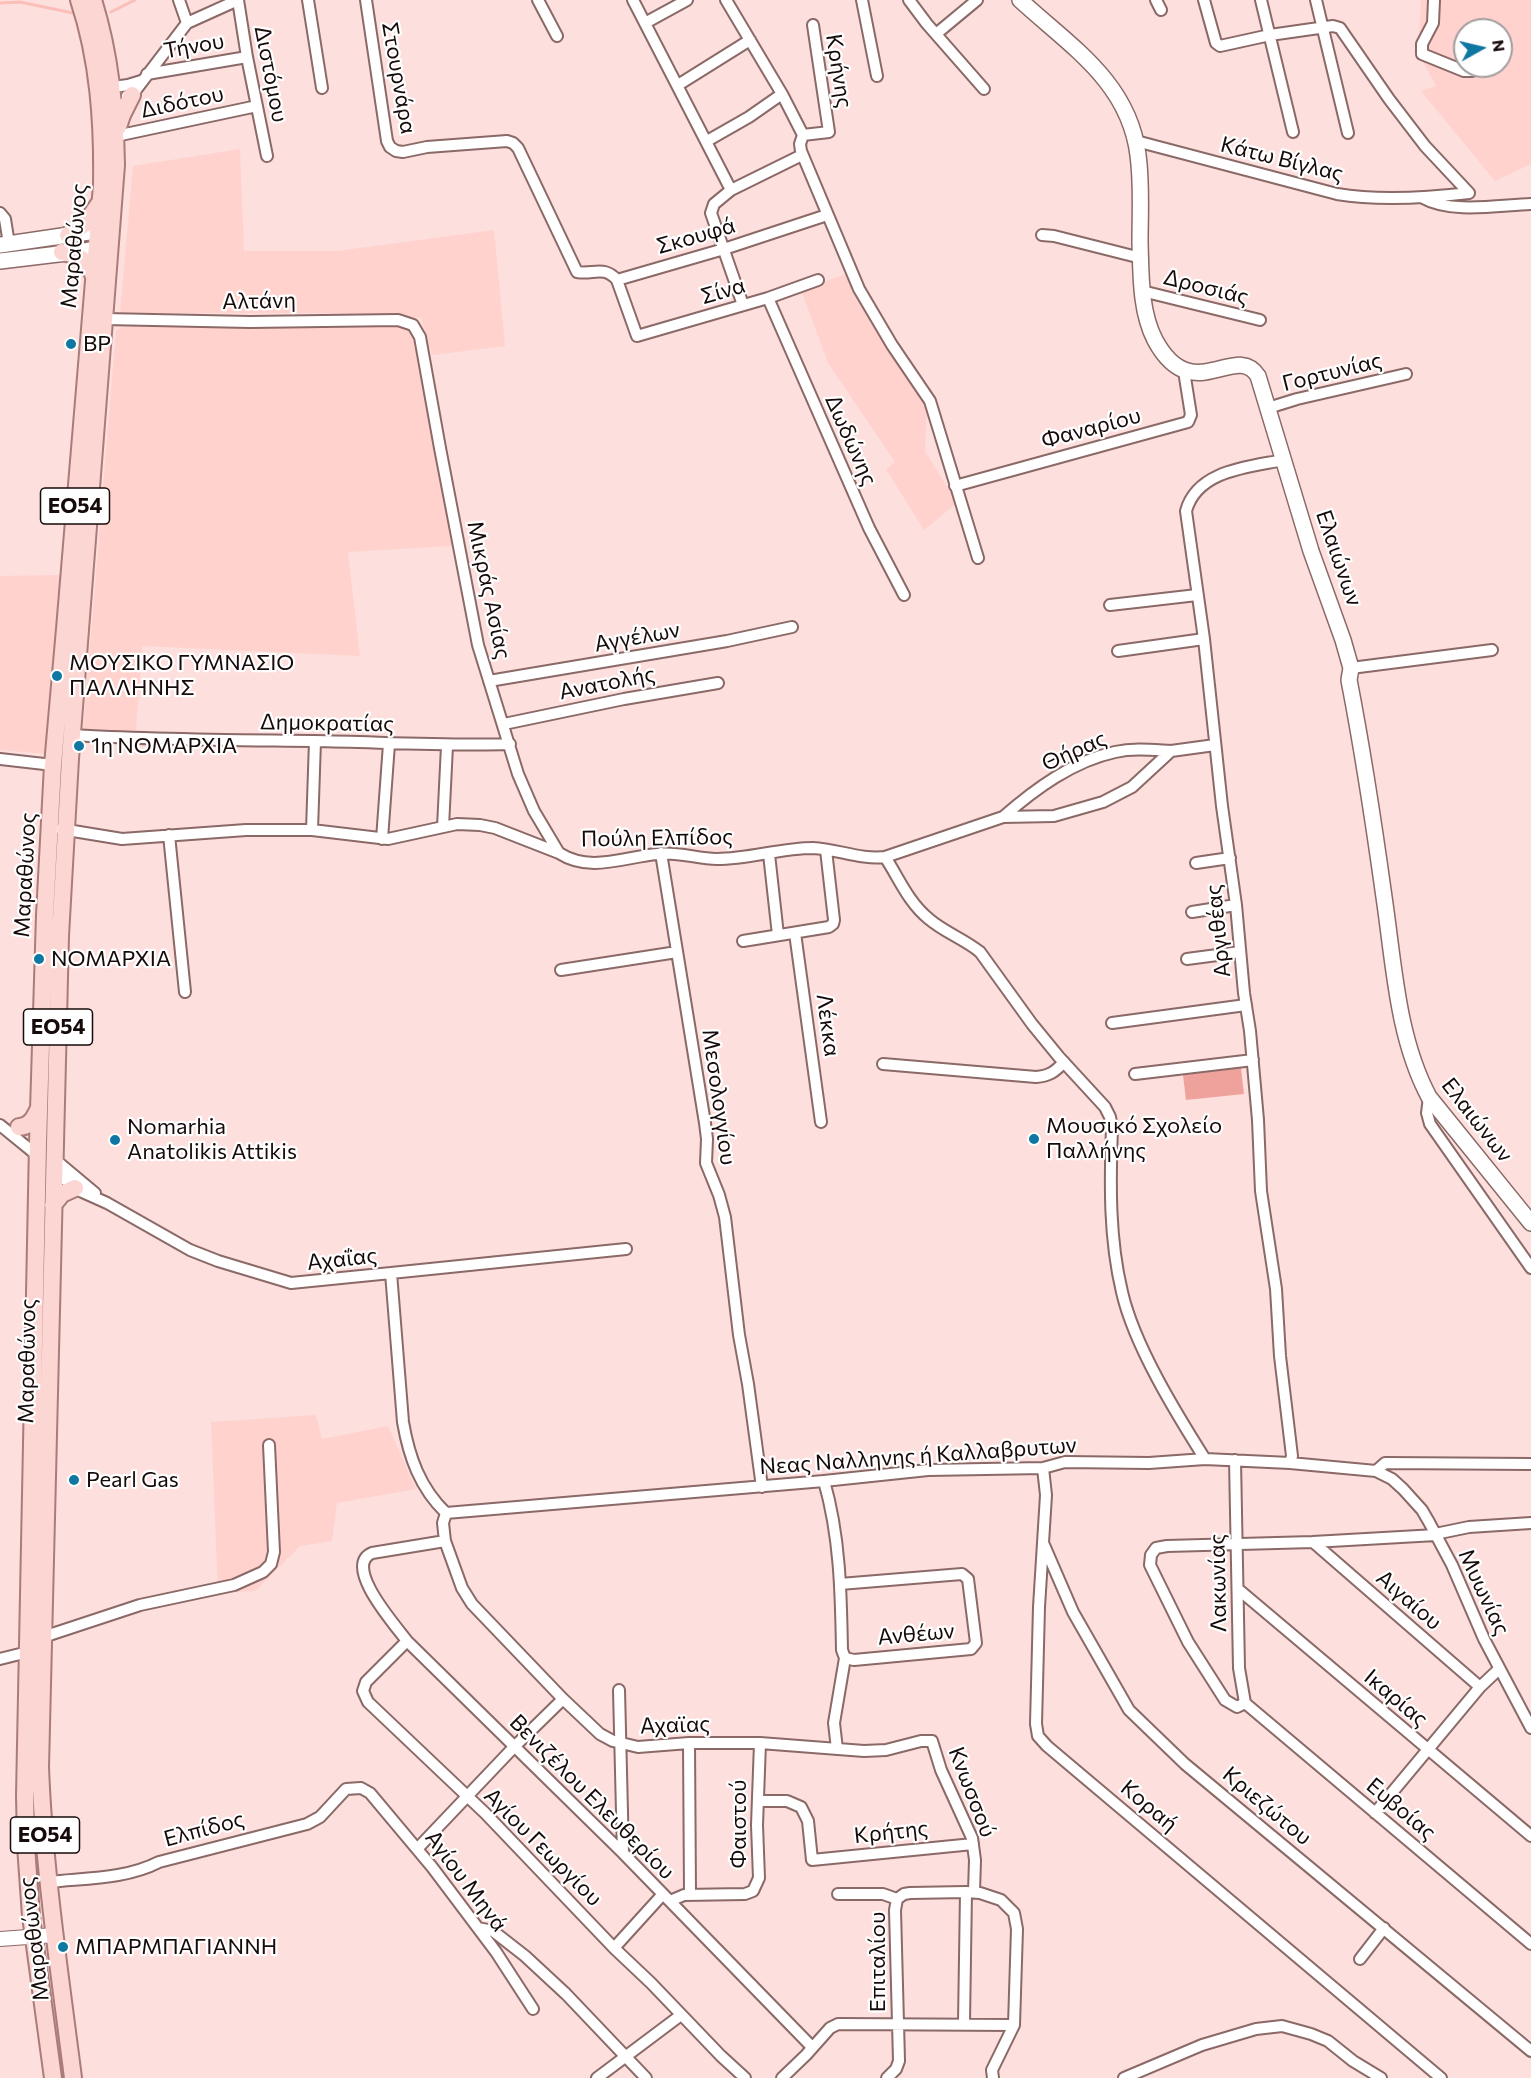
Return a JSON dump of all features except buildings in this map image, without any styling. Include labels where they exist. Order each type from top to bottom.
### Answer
[{"type":"main road","name":"Μαραθώνος","points":[[73,2078],[27,1876],[25,1829],[28,1652],[58,828],[53,765],[94,277],[104,239],[116,174],[116,136],[79,0]]},
{"type":"main road","name":"Μαραθώνος","points":[[53,2078],[41,1935],[50,1882],[40,1767],[53,1205],[40,1107],[58,828],[72,735],[105,319],[101,194],[106,93],[103,38],[93,0]]},
{"type":"main road","points":[[1020,0],[1106,79],[1125,108],[1136,141],[1139,164],[1142,291],[1147,319],[1156,341],[1170,362],[1184,371]]},
{"type":"main road","points":[[116,136],[122,115],[140,83]]},
{"type":"main road","points":[[68,235],[90,219],[98,207],[101,194]]},
{"type":"main road","points":[[4,244],[68,235],[104,239]]},
{"type":"main road","points":[[0,261],[62,252],[104,239]]},
{"type":"main road","points":[[62,252],[83,258],[94,277]]},
{"type":"main road","name":"Ελαιώνων","points":[[1184,371],[1202,373],[1238,364],[1247,365],[1258,376],[1282,460],[1351,668],[1349,680],[1373,816],[1402,1014],[1411,1056],[1418,1077],[1429,1097],[1531,1223]]},
{"type":"main road","points":[[19,1127],[24,1127],[31,1122],[40,1107]]},
{"type":"main road","points":[[53,1205],[62,1194],[75,1188]]},
{"type":"main road","points":[[41,1935],[53,2025],[66,2078]]},
{"type":"street","points":[[179,0],[187,23]]},
{"type":"street","points":[[106,93],[140,83],[187,23],[238,0]]},
{"type":"street","name":"Διστόμου","points":[[238,0],[267,156]]},
{"type":"street","points":[[308,0],[322,88]]},
{"type":"street","name":"Στουρνάρα","points":[[366,0],[387,141],[390,147],[403,152],[507,141],[513,143],[518,148],[577,272],[605,271],[617,280]]},
{"type":"street","points":[[538,0],[557,36]]},
{"type":"street","points":[[633,0],[731,190]]},
{"type":"street","points":[[645,23],[687,0]]},
{"type":"street","points":[[726,0],[782,94],[803,135],[800,144],[802,155],[859,289],[892,345],[930,401],[978,558]]},
{"type":"street","points":[[862,0],[877,76]]},
{"type":"street","points":[[909,0],[984,89]]},
{"type":"street","points":[[936,34],[977,0]]},
{"type":"street","points":[[1156,0],[1161,10]]},
{"type":"street","points":[[1204,0],[1216,43],[1220,46],[1322,27],[1340,28],[1364,65],[1425,146],[1469,193],[1420,197]]},
{"type":"street","points":[[1261,0],[1293,132]]},
{"type":"street","points":[[1316,0],[1348,133]]},
{"type":"street","points":[[1434,0],[1433,23],[1422,44],[1422,54],[1453,67]]},
{"type":"street","name":"Κρήνης","points":[[803,135],[829,132],[813,25]]},
{"type":"street","points":[[678,84],[750,40]]},
{"type":"street","name":"Τήνου","points":[[140,83],[247,57]]},
{"type":"street","points":[[106,93],[140,83]]},
{"type":"street","points":[[707,141],[749,117],[782,94]]},
{"type":"street","name":"Διδότου","points":[[116,136],[257,106]]},
{"type":"street","name":"Κάτω Βίγλας","points":[[1136,141],[1337,194],[1368,197],[1420,197]]},
{"type":"street","points":[[743,305],[711,213],[714,204],[731,190],[802,155]]},
{"type":"street","points":[[1420,197],[1446,207],[1531,204]]},
{"type":"street","points":[[0,213],[5,219],[4,244]]},
{"type":"street","name":"Σκουφά","points":[[617,280],[724,249],[827,215]]},
{"type":"street","points":[[1042,235],[1141,258]]},
{"type":"street","name":"Σίνα","points":[[617,280],[637,336],[768,298],[818,280]]},
{"type":"street","name":"Δροσιάς","points":[[1142,291],[1260,320]]},
{"type":"street","name":"Δωδώνης","points":[[768,298],[869,528],[904,596]]},
{"type":"street","name":"Αλτάνη","points":[[105,319],[250,322],[398,320],[413,325]]},
{"type":"street","name":"Μικράς Ασίας","points":[[413,325],[420,337],[478,645],[525,792],[559,853]]},
{"type":"street","name":"Φαναρίου","points":[[955,486],[1189,421],[1191,415],[1184,371]]},
{"type":"street","name":"Γορτυνίας","points":[[1268,408],[1297,399],[1406,374]]},
{"type":"street","name":"Αργιθέας","points":[[1282,460],[1216,476],[1202,486],[1189,502],[1186,515],[1204,639],[1236,905],[1253,1060],[1261,1191],[1276,1289],[1280,1356],[1292,1456],[1290,1463]]},
{"type":"street","points":[[1110,605],[1197,595]]},
{"type":"street","name":"Αγγέλων","points":[[489,681],[716,643],[792,627]]},
{"type":"street","points":[[1118,651],[1204,639]]},
{"type":"street","points":[[1351,668],[1492,650]]},
{"type":"street","name":"Ανατολής","points":[[504,724],[624,699],[718,683]]},
{"type":"street","name":"Δημοκρατίας","points":[[72,735],[157,740],[315,741],[447,746],[510,744]]},
{"type":"street","points":[[312,830],[315,741]]},
{"type":"street","points":[[382,838],[389,744]]},
{"type":"street","name":"Θήρας","points":[[1003,817],[1029,794],[1075,767],[1114,752],[1136,749],[1171,751],[1215,744]]},
{"type":"street","points":[[443,827],[447,746]]},
{"type":"street","name":"Θήρας","points":[[885,857],[1003,817],[1053,816],[1103,802],[1132,788],[1171,751]]},
{"type":"street","points":[[0,759],[53,765]]},
{"type":"street","name":"Πούλη Ελπίδος","points":[[58,828],[122,839],[246,830],[312,830],[396,838],[457,824],[495,828],[567,858],[588,864],[661,853],[718,859],[799,849],[826,850],[870,858],[885,857]]},
{"type":"street","points":[[169,835],[184,992]]},
{"type":"street","points":[[743,941],[829,927],[834,922],[826,850]]},
{"type":"street","name":"Μεσολογγίου","points":[[661,853],[705,1123],[706,1163],[726,1217],[739,1335],[750,1395],[762,1487]]},
{"type":"street","points":[[769,854],[778,935]]},
{"type":"street","points":[[885,857],[908,897],[930,920],[971,944],[980,952],[1032,1024],[1105,1107],[1110,1117],[1112,1234],[1122,1293],[1145,1352],[1205,1459]]},
{"type":"street","points":[[1196,863],[1230,858]]},
{"type":"street","points":[[1192,912],[1236,905]]},
{"type":"street","name":"Λέκκα","points":[[795,933],[821,1122]]},
{"type":"street","points":[[561,970],[677,952]]},
{"type":"street","points":[[1187,959],[1240,952]]},
{"type":"street","points":[[1112,1023],[1246,1005]]},
{"type":"street","points":[[1135,1074],[1253,1060]]},
{"type":"street","points":[[883,1064],[1036,1077],[1047,1076],[1056,1071],[1064,1062]]},
{"type":"street","points":[[1429,1097],[1427,1113],[1431,1124],[1531,1269]]},
{"type":"street","points":[[0,1125],[46,1157]]},
{"type":"street","points":[[0,1125],[19,1127],[46,1157]]},
{"type":"street","name":"Αχαΐας","points":[[46,1157],[75,1188],[203,1256],[281,1281],[300,1283],[391,1273],[403,1422],[407,1444],[414,1467],[442,1510]]},
{"type":"street","name":"Αχαΐας","points":[[46,1157],[107,1203]]},
{"type":"street","points":[[391,1273],[627,1249]]},
{"type":"street","points":[[43,1637],[140,1605],[234,1585],[263,1572],[271,1564],[274,1552],[268,1445]]},
{"type":"street","name":"Νεας Nαλληνης ή Καλλαβρυτων","points":[[442,1510],[762,1487],[928,1470],[1043,1468],[1065,1462],[1149,1463],[1205,1459],[1290,1463],[1376,1471],[1392,1479],[1413,1500],[1422,1510],[1436,1535]]},
{"type":"street","name":"Λακωνίας","points":[[1235,1460],[1239,1668],[1245,1703]]},
{"type":"street","points":[[1376,1471],[1385,1463],[1531,1464]]},
{"type":"street","name":"Κοραή","points":[[1043,1468],[1046,1495],[1039,1607],[1036,1724],[1038,1736],[1441,2078]]},
{"type":"street","points":[[824,1481],[831,1505],[840,1584],[842,1650],[845,1658],[834,1723],[837,1749]]},
{"type":"street","name":"Αχαϊας","points":[[442,1510],[445,1541],[462,1588],[472,1604],[563,1699],[600,1734],[621,1744],[638,1747],[689,1743],[760,1743],[886,1750],[921,1741],[932,1741]]},
{"type":"street","points":[[1236,1544],[1436,1535],[1469,1527],[1531,1523]]},
{"type":"street","name":"Μυωνίας","points":[[1436,1535],[1452,1565],[1484,1639],[1531,1728]]},
{"type":"street","name":"Κριεζώτου","points":[[1042,1540],[1065,1596],[1129,1710],[1185,1764],[1531,2051]]},
{"type":"street","name":"Βενιζέλου Ελευθερίου","points":[[445,1541],[372,1553],[365,1557],[363,1571],[368,1586],[407,1641],[666,1897],[812,2047]]},
{"type":"street","name":"Αιγαίου","points":[[1313,1542],[1480,1687]]},
{"type":"street","name":"Ευβοίας","points":[[1236,1544],[1156,1548],[1151,1555],[1150,1566],[1188,1642],[1225,1700],[1237,1707],[1245,1703],[1531,1944]]},
{"type":"street","name":"Ανθέων","points":[[840,1584],[962,1574],[968,1579],[976,1643],[971,1649],[854,1660],[845,1658]]},
{"type":"street","name":"Ικαρίας","points":[[1238,1589],[1531,1836]]},
{"type":"street","name":"Αγίου Γεωργίου","points":[[407,1641],[368,1678],[364,1688],[365,1697],[373,1708],[546,1875],[614,1948],[745,2078]]},
{"type":"street","points":[[0,1659],[28,1652]]},
{"type":"street","points":[[1375,1813],[1480,1687],[1499,1669]]},
{"type":"street","points":[[619,1690],[622,1853]]},
{"type":"street","points":[[418,1848],[563,1699]]},
{"type":"street","name":"Κνωσσού","points":[[932,1741],[941,1770],[973,1844],[964,2023]]},
{"type":"street","points":[[689,1743],[690,1894]]},
{"type":"street","name":"Φαιστού","points":[[614,1948],[666,1897],[690,1894],[745,1894],[756,1887],[759,1878],[760,1743]]},
{"type":"street","name":"Ελπίδος","points":[[50,1882],[121,1875],[144,1870],[159,1862],[307,1824],[327,1811],[342,1791],[357,1788]]},
{"type":"street","name":"Αγίου Μηνά","points":[[357,1788],[370,1793],[418,1848],[478,1928],[533,2009]]},
{"type":"street","name":"Κρήτης","points":[[759,1801],[788,1801],[801,1807],[808,1821],[812,1860],[973,1844]]},
{"type":"street","points":[[838,1894],[883,1894],[897,1899],[910,1893],[970,1892],[1002,1900],[1008,1905],[1016,1920],[1014,2025],[992,2070],[993,2078]]},
{"type":"street","name":"Επιταλίου","points":[[887,2078],[898,2065],[895,1910],[897,1899]]},
{"type":"street","points":[[478,1928],[493,1930],[517,1949],[566,1994],[646,2078]]},
{"type":"street","points":[[1360,1959],[1384,1928]]},
{"type":"street","points":[[0,1937],[41,1935]]},
{"type":"street","points":[[597,2078],[681,2014]]},
{"type":"street","points":[[782,2078],[830,2028],[838,2024],[1014,2025]]},
{"type":"street","points":[[1124,2078],[1212,2042],[1256,2029],[1282,2026],[1328,2041],[1353,2061],[1381,2078]]},
{"type":"shaded area","points":[[1421,0],[1531,0],[1531,164],[1495,181],[1421,91],[1436,86],[1418,52]]},
{"type":"shaded area","points":[[240,149],[244,251],[337,251],[494,230],[505,346],[432,355],[421,318],[328,313],[120,313],[133,166]]},
{"type":"shaded area","points":[[846,274],[927,402],[925,451],[957,503],[924,530],[886,469],[895,462],[828,363],[801,290]]},
{"type":"shaded area","points":[[129,322],[399,324],[410,328],[419,346],[431,433],[452,546],[348,552],[360,656],[142,646],[136,732],[86,731],[83,730],[116,331]]},
{"type":"shaded area","points":[[60,575],[45,754],[0,750],[0,576]]},
{"type":"shaded area","points":[[1241,1068],[1244,1094],[1186,1100],[1183,1075]]},
{"type":"shaded area","points":[[316,1415],[322,1439],[388,1426],[416,1489],[337,1503],[332,1541],[300,1546],[255,1591],[218,1593],[211,1422]]},
{"type":"waterway","points":[[111,12],[135,0]]},
{"type":"waterway","points":[[0,3],[20,2],[73,13]]},
{"type":"place","name":"BP","points":[[71,344]]},
{"type":"place","name":"ΜΟΥΣΙΚΟ ΓΥΜΝΑΣΙΟ ΠΑΛΛΗΝΗΣ","points":[[57,676]]},
{"type":"place","name":"1η ΝΟΜΑΡΧΙΑ","points":[[79,746]]},
{"type":"place","name":"ΝΟΜΑΡΧΙΑ","points":[[39,959]]},
{"type":"place","name":"Μουσικό Σχολείο Παλλήνης","points":[[1034,1139]]},
{"type":"place","name":"Nomarhia Anatolikis Attikis","points":[[115,1140]]},
{"type":"place","name":"Pearl Gas","points":[[74,1480]]},
{"type":"place","name":"ΜΠΑΡΜΠΑΓΙΑΝΝΗ","points":[[63,1947]]}]
